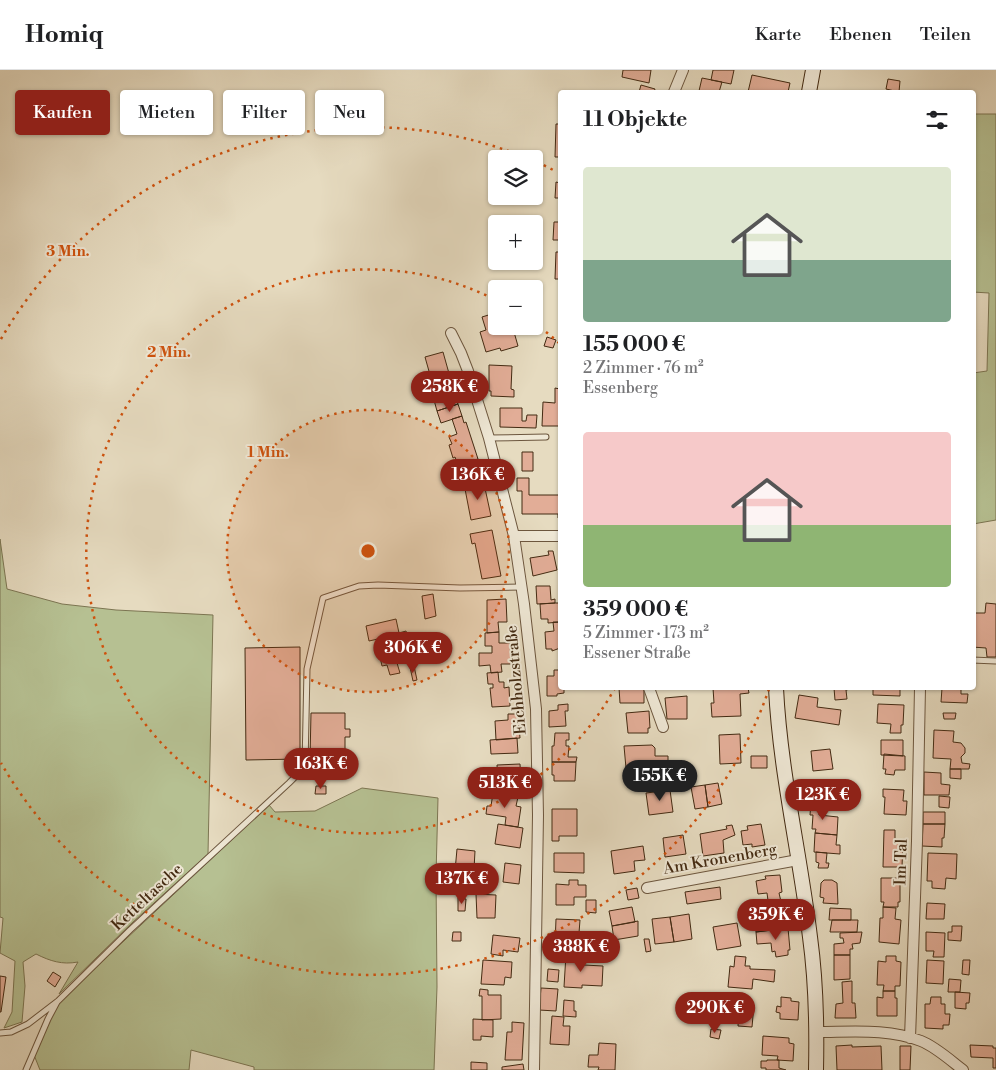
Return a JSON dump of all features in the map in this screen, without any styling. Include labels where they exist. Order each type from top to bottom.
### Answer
[{"type":"street","points":[[675,90],[683,70]]},
{"type":"street","points":[[809,90],[813,70]]},
{"type":"street","name":"Eichholzstraße","points":[[451,333],[465,362],[489,438],[514,536],[522,587],[536,718],[538,815],[534,1070]]},
{"type":"street","points":[[514,536],[558,536]]},
{"type":"street","points":[[650,690],[664,727]]},
{"type":"street","points":[[776,690],[781,742],[812,955],[816,1070]]},
{"type":"street","name":"Im Tal","points":[[910,1038],[920,690]]},
{"type":"street","name":"Am Kronenberg","points":[[647,888],[798,860]]},
{"type":"street","points":[[816,1032],[870,1031],[910,1038],[934,1048],[963,1070]]},
{"type":"lane","points":[[489,438],[546,437]]},
{"type":"lane","name":"Ketteltasche","points":[[0,1033],[11,1032],[28,1024],[58,1001],[105,954],[305,767],[307,669],[323,598],[359,586],[522,587]]},
{"type":"lane","points":[[976,660],[996,660]]},
{"type":"lane","points":[[26,1070],[58,1001]]},
{"type":"green space","points":[[976,114],[996,114],[996,520],[976,523],[976,373],[987,371],[989,293],[976,292]]},
{"type":"green space","points":[[0,539],[7,589],[62,604],[116,610],[213,615],[208,854],[133,922],[59,994],[78,962],[56,962],[36,954],[23,962],[25,986],[22,1022],[4,1028],[12,1012],[15,961],[0,953],[3,918],[0,917]]},
{"type":"green space","points":[[362,788],[438,798],[436,876],[437,987],[434,1070],[254,1070],[254,1067],[191,1050],[189,1070],[40,1070],[34,1055],[51,1015],[62,999],[269,805],[275,812],[315,811]]},
{"type":"building","points":[[623,70],[651,70],[649,83],[622,77]]},
{"type":"building","points":[[713,70],[734,70],[731,84],[711,80]]},
{"type":"building","points":[[752,75],[790,83],[788,90],[748,90]]},
{"type":"building","points":[[702,78],[722,82],[720,90],[699,90]]},
{"type":"building","points":[[888,79],[900,81],[899,90],[886,89]]},
{"type":"building","points":[[641,85],[655,89],[655,90],[640,90]]},
{"type":"building","points":[[556,124],[558,124],[558,157],[555,157]]},
{"type":"building","points":[[556,182],[558,182],[558,198],[555,198]]},
{"type":"building","points":[[554,222],[558,222],[558,240],[553,240]]},
{"type":"building","points":[[556,252],[558,252],[558,279],[555,279]]},
{"type":"building","points":[[488,315],[488,335],[515,335],[518,346],[501,351],[500,348],[486,352],[480,332],[486,330],[482,317]]},
{"type":"building","points":[[547,337],[556,340],[553,348],[544,346]]},
{"type":"building","points":[[443,352],[450,377],[432,382],[425,357]]},
{"type":"building","points":[[489,365],[512,366],[511,389],[514,390],[514,397],[491,396],[491,391],[489,391]]},
{"type":"building","points":[[453,388],[458,404],[437,411],[434,400],[446,396],[444,391]]},
{"type":"building","points":[[555,388],[558,389],[558,426],[542,426],[543,402],[555,403]]},
{"type":"building","points":[[458,404],[462,416],[441,423],[437,411]]},
{"type":"building","points":[[500,408],[522,408],[522,421],[526,421],[527,415],[537,415],[536,428],[500,427]]},
{"type":"building","points":[[462,416],[464,423],[466,422],[478,459],[458,465],[455,457],[453,458],[449,445],[452,444],[449,437],[457,434],[452,419]]},
{"type":"building","points":[[522,452],[533,452],[533,471],[522,471]]},
{"type":"building","points":[[517,478],[529,478],[529,495],[558,495],[558,514],[522,514],[522,491],[517,491]]},
{"type":"building","points":[[483,479],[491,516],[471,520],[465,489],[473,488],[471,481]]},
{"type":"building","points":[[492,530],[501,576],[482,579],[475,543],[472,544],[470,534]]},
{"type":"building","points":[[548,551],[553,551],[557,570],[533,576],[530,558],[549,555]]},
{"type":"building","points":[[536,586],[550,586],[551,600],[555,599],[555,603],[537,604]]},
{"type":"building","points":[[433,594],[436,616],[425,619],[422,596]]},
{"type":"building","points":[[506,599],[507,622],[498,622],[499,632],[487,633],[487,600]]},
{"type":"building","points":[[558,603],[558,622],[548,623],[548,619],[541,619],[540,604]]},
{"type":"building","points":[[986,603],[996,604],[996,657],[987,657],[986,648],[976,647],[976,613],[985,613]]},
{"type":"building","points":[[396,619],[399,633],[406,631],[408,637],[397,640],[396,635],[369,641],[366,626]]},
{"type":"building","points":[[553,622],[558,622],[558,649],[552,651],[552,649],[546,649],[545,632],[554,631]]},
{"type":"building","points":[[499,632],[499,643],[510,643],[511,664],[501,664],[502,672],[491,673],[490,665],[479,666],[479,653],[492,653],[492,646],[485,646],[485,633]]},
{"type":"building","points":[[400,643],[404,662],[397,663],[400,673],[390,675],[387,665],[382,666],[378,648]]},
{"type":"building","points":[[300,647],[300,759],[246,760],[245,648]]},
{"type":"building","points":[[414,666],[417,680],[413,681],[410,667]]},
{"type":"building","points":[[554,670],[558,670],[558,690],[564,690],[564,693],[557,694],[557,696],[547,696],[547,676],[554,676]]},
{"type":"building","points":[[498,672],[499,682],[504,682],[504,688],[509,687],[510,706],[492,707],[490,688],[493,688],[493,684],[488,684],[487,673]]},
{"type":"building","points":[[619,690],[644,690],[644,703],[620,703]]},
{"type":"building","points":[[713,690],[748,690],[749,693],[740,694],[741,716],[712,717],[711,703],[714,703]]},
{"type":"building","points":[[834,690],[846,690],[847,699],[835,700]]},
{"type":"building","points":[[873,690],[900,690],[900,696],[873,695]]},
{"type":"building","points":[[942,690],[961,690],[961,694],[968,694],[967,703],[941,702]]},
{"type":"building","points":[[799,695],[818,698],[817,707],[841,710],[839,725],[795,718]]},
{"type":"building","points":[[687,696],[687,719],[667,719],[665,698]]},
{"type":"building","points":[[568,704],[568,711],[565,711],[566,726],[549,727],[549,711],[558,710],[558,705]]},
{"type":"building","points":[[878,704],[904,705],[901,733],[890,733],[891,724],[877,723]]},
{"type":"building","points":[[649,711],[650,728],[648,728],[648,733],[628,733],[626,713]]},
{"type":"building","points":[[311,713],[345,713],[345,729],[350,729],[350,737],[345,737],[345,759],[310,759]]},
{"type":"building","points":[[943,713],[956,713],[955,719],[944,719]]},
{"type":"building","points":[[508,714],[518,714],[520,738],[496,740],[495,721],[508,720]]},
{"type":"building","points":[[934,730],[954,731],[953,742],[961,743],[965,748],[965,753],[961,757],[962,763],[970,764],[969,769],[950,769],[951,759],[933,758]]},
{"type":"building","points":[[555,733],[569,733],[569,740],[566,740],[566,746],[569,746],[568,757],[577,757],[576,762],[552,762],[552,746],[554,746]]},
{"type":"building","points":[[740,734],[741,763],[720,764],[719,735]]},
{"type":"building","points":[[517,738],[518,753],[491,754],[490,740]]},
{"type":"building","points":[[881,740],[903,740],[903,756],[881,755]]},
{"type":"building","points":[[652,745],[655,748],[655,756],[668,756],[668,772],[656,772],[656,767],[626,768],[624,746]]},
{"type":"building","points":[[830,749],[833,769],[813,771],[811,751]]},
{"type":"building","points":[[884,754],[905,756],[905,770],[895,770],[894,775],[885,774],[886,769],[883,769]]},
{"type":"building","points":[[751,756],[767,756],[767,768],[751,768]]},
{"type":"building","points":[[552,762],[576,762],[575,781],[554,781]]},
{"type":"building","points":[[520,764],[521,783],[498,784],[497,765]]},
{"type":"building","points":[[950,769],[961,769],[961,779],[950,778]]},
{"type":"building","points":[[924,772],[941,773],[941,784],[950,785],[949,795],[924,795]]},
{"type":"building","points":[[718,783],[722,804],[708,807],[705,785]]},
{"type":"building","points":[[705,785],[708,807],[695,809],[691,787]]},
{"type":"building","points":[[316,786],[326,786],[326,794],[315,794]]},
{"type":"building","points":[[883,789],[904,790],[903,801],[907,801],[906,815],[884,814],[885,797],[883,797]]},
{"type":"building","points":[[670,790],[673,812],[649,815],[646,793]]},
{"type":"building","points":[[493,793],[518,797],[516,806],[521,807],[518,827],[505,825],[506,817],[486,814],[487,806],[491,806]]},
{"type":"building","points":[[939,796],[950,797],[949,808],[939,807]]},
{"type":"building","points":[[811,802],[820,802],[819,815],[838,817],[837,835],[815,833],[816,829],[812,829],[813,815],[810,815]]},
{"type":"building","points":[[552,809],[577,809],[577,836],[559,836],[559,841],[552,841]]},
{"type":"building","points":[[923,812],[945,812],[945,824],[923,824]]},
{"type":"building","points":[[498,824],[523,828],[520,848],[495,844]]},
{"type":"building","points":[[761,824],[765,845],[752,847],[752,844],[743,845],[741,831],[748,830],[747,826]]},
{"type":"building","points":[[923,824],[945,824],[942,847],[922,846]]},
{"type":"building","points":[[732,825],[735,835],[723,840],[724,853],[703,856],[700,834],[727,829],[726,826]]},
{"type":"building","points":[[884,830],[895,830],[895,840],[903,840],[902,867],[883,867]]},
{"type":"building","points":[[815,833],[837,835],[836,845],[840,845],[840,854],[814,852]]},
{"type":"building","points":[[683,835],[686,854],[665,857],[663,838]]},
{"type":"building","points":[[643,846],[645,860],[634,861],[635,871],[614,874],[611,851]]},
{"type":"building","points":[[457,849],[475,851],[474,869],[470,869],[470,873],[455,871]]},
{"type":"building","points":[[816,852],[827,853],[826,863],[829,863],[828,868],[818,868],[819,863],[816,862]]},
{"type":"building","points":[[554,853],[584,853],[584,873],[554,872]]},
{"type":"building","points":[[928,853],[957,854],[956,879],[946,878],[945,889],[932,888],[932,881],[927,881]]},
{"type":"building","points":[[505,863],[521,865],[519,884],[503,882]]},
{"type":"building","points":[[780,875],[782,892],[779,893],[782,906],[769,908],[767,893],[758,894],[756,881],[766,879],[765,876]]},
{"type":"building","points":[[881,878],[900,878],[900,902],[898,902],[898,907],[883,907],[884,902],[881,902]]},
{"type":"building","points":[[569,880],[578,880],[578,885],[586,885],[586,897],[574,897],[574,905],[556,905],[556,884],[569,885]]},
{"type":"building","points":[[824,880],[832,880],[837,883],[838,904],[823,903],[824,898],[820,897],[821,883]]},
{"type":"building","points":[[720,887],[721,899],[687,904],[685,892]]},
{"type":"building","points":[[637,888],[639,898],[628,900],[626,890]]},
{"type":"building","points":[[476,894],[496,895],[495,918],[477,918]]},
{"type":"building","points":[[458,898],[466,899],[465,911],[458,911]]},
{"type":"building","points":[[586,900],[596,900],[596,913],[586,912]]},
{"type":"building","points":[[927,903],[945,904],[944,919],[926,919]]},
{"type":"building","points":[[785,906],[788,928],[756,932],[754,919],[768,917],[767,908]]},
{"type":"building","points":[[632,907],[635,922],[612,926],[609,911]]},
{"type":"building","points":[[883,907],[896,908],[895,919],[901,920],[899,944],[879,942],[880,918],[883,918]]},
{"type":"building","points":[[830,908],[851,909],[851,920],[829,920]]},
{"type":"building","points":[[689,914],[692,939],[674,942],[670,917]]},
{"type":"building","points":[[670,917],[674,942],[655,944],[652,919]]},
{"type":"building","points":[[556,919],[580,920],[578,946],[555,945]]},
{"type":"building","points":[[832,920],[858,920],[857,932],[830,932]]},
{"type":"building","points":[[638,921],[638,936],[614,940],[612,926]]},
{"type":"building","points":[[737,923],[741,946],[717,950],[713,927]]},
{"type":"building","points":[[952,926],[962,926],[961,941],[948,940],[948,932],[952,932]]},
{"type":"building","points":[[788,928],[790,950],[788,950],[788,955],[776,957],[775,951],[772,952],[771,943],[757,944],[756,932]]},
{"type":"building","points":[[453,932],[461,932],[461,941],[452,941]]},
{"type":"building","points":[[862,932],[860,943],[852,944],[853,949],[850,949],[850,955],[834,955],[834,944],[844,943],[843,938],[840,938],[840,933]]},
{"type":"building","points":[[926,932],[945,933],[944,957],[933,957],[934,951],[926,951]]},
{"type":"building","points":[[493,935],[520,938],[518,952],[503,950],[503,956],[491,954]]},
{"type":"building","points":[[644,939],[649,939],[651,951],[646,952]]},
{"type":"building","points":[[566,954],[585,955],[584,965],[603,966],[602,986],[582,985],[582,988],[564,987]]},
{"type":"building","points":[[834,955],[850,955],[850,979],[834,980]]},
{"type":"building","points":[[735,956],[746,957],[745,966],[750,966],[750,969],[775,970],[774,982],[753,979],[752,989],[728,987],[730,966],[734,967]]},
{"type":"building","points":[[886,956],[896,956],[896,961],[901,962],[900,986],[895,986],[895,991],[883,991],[884,985],[877,985],[878,961],[886,962]]},
{"type":"building","points":[[483,960],[512,962],[511,978],[505,977],[504,985],[481,984]]},
{"type":"building","points":[[927,960],[944,961],[943,984],[926,983]]},
{"type":"building","points":[[963,960],[970,960],[969,975],[962,974]]},
{"type":"building","points":[[548,969],[559,970],[558,982],[547,981]]},
{"type":"building","points":[[53,972],[61,977],[55,987],[47,981]]},
{"type":"building","points":[[0,976],[6,977],[1,1012],[0,1012]]},
{"type":"building","points":[[949,979],[961,980],[960,992],[948,992]]},
{"type":"building","points":[[852,981],[852,1003],[855,1003],[856,1018],[835,1018],[836,1004],[843,1003],[842,982]]},
{"type":"building","points":[[541,988],[558,989],[556,1011],[539,1010]]},
{"type":"building","points":[[480,989],[488,990],[488,995],[501,995],[501,1019],[482,1020],[482,996],[479,996]]},
{"type":"building","points":[[883,991],[895,991],[897,1016],[877,1016],[877,997],[883,998]]},
{"type":"building","points":[[955,992],[970,993],[966,1009],[955,1008]]},
{"type":"building","points":[[781,997],[791,998],[791,1001],[799,1002],[798,1020],[780,1019],[780,1013],[776,1012],[777,1006],[781,1007]]},
{"type":"building","points":[[931,997],[941,997],[941,1004],[945,1004],[945,1014],[950,1014],[949,1025],[943,1025],[943,1029],[925,1028],[925,1004],[930,1004]]},
{"type":"building","points":[[564,1000],[574,1001],[576,1017],[563,1016]]},
{"type":"building","points":[[739,1005],[754,1005],[752,1027],[738,1026]]},
{"type":"building","points":[[552,1016],[564,1017],[563,1026],[570,1026],[569,1045],[550,1044]]},
{"type":"building","points":[[473,1019],[493,1020],[493,1037],[481,1036],[481,1040],[473,1040]]},
{"type":"building","points":[[512,1022],[524,1023],[522,1060],[505,1060],[507,1032],[512,1032]]},
{"type":"building","points":[[711,1029],[721,1030],[719,1039],[710,1037]]},
{"type":"building","points":[[763,1036],[789,1038],[789,1043],[794,1044],[793,1061],[777,1060],[778,1056],[762,1055]]},
{"type":"building","points":[[599,1043],[616,1044],[615,1070],[598,1070],[599,1067],[588,1067],[589,1055],[598,1055]]},
{"type":"building","points":[[852,1045],[852,1047],[881,1046],[882,1070],[837,1070],[836,1046]]},
{"type":"building","points":[[970,1045],[993,1046],[993,1048],[996,1048],[996,1068],[993,1068],[993,1058],[971,1057]]},
{"type":"building","points":[[900,1046],[911,1046],[910,1070],[900,1070]]},
{"type":"building","points":[[779,1060],[779,1068],[786,1070],[766,1070],[766,1068],[761,1068],[761,1061]]},
{"type":"building","points":[[471,1062],[487,1063],[487,1070],[471,1070]]},
{"type":"building","points":[[523,1064],[524,1070],[502,1070],[502,1067]]}]
